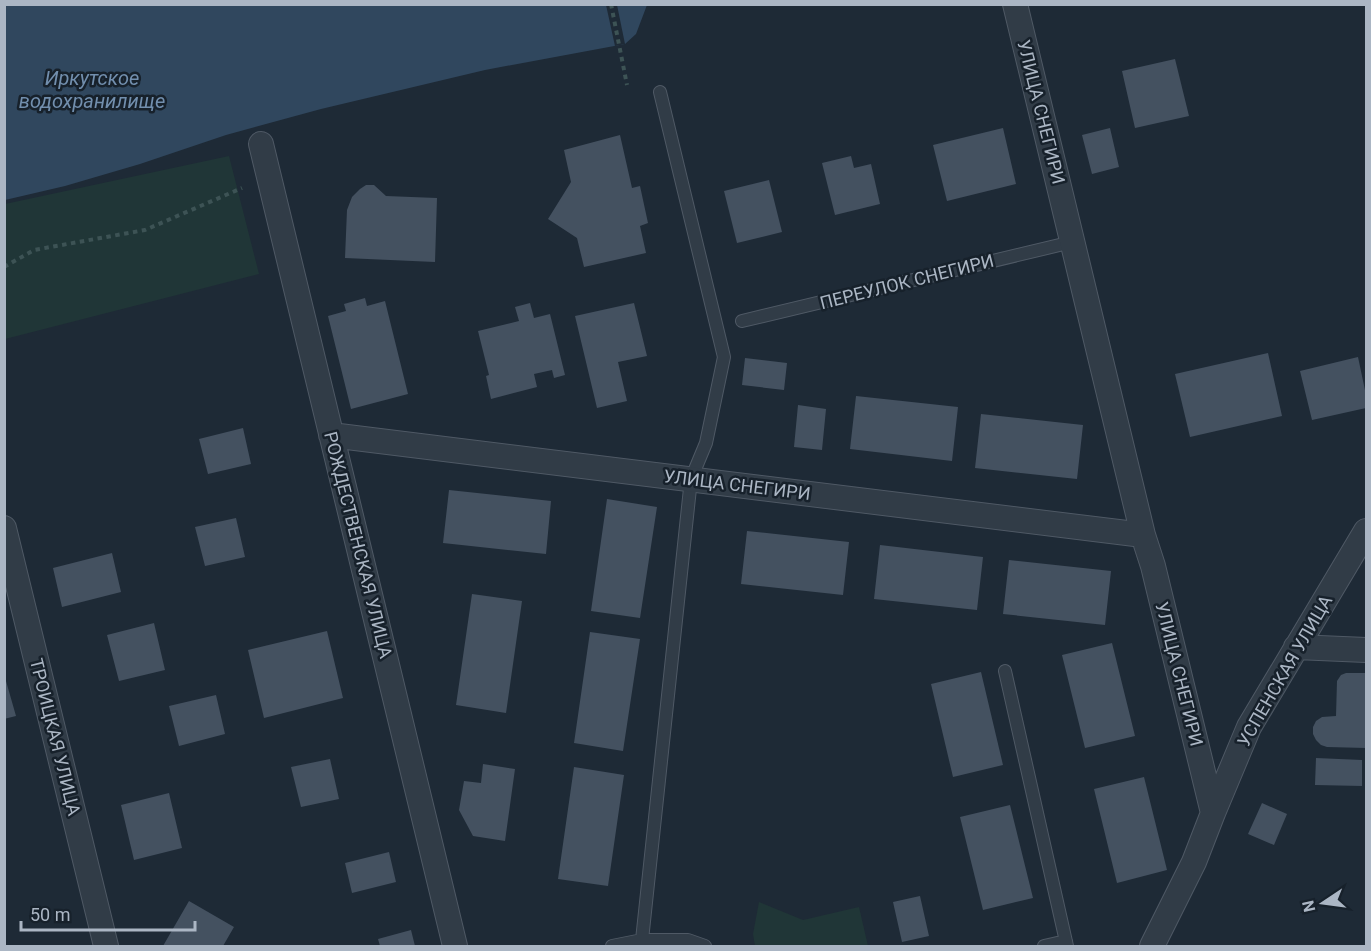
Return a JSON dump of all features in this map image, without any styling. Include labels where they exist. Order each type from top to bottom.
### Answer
[{"type":"street","name":"УЛИЦА СНЕГИРИ","points":[[1015,4],[1143,535],[1153,566],[1213,813]]},
{"type":"street","name":"РОЖДЕСТВЕНСКАЯ УЛИЦА","points":[[261,144],[455,946]]},
{"type":"street","name":"УЛИЦА СНЕГИРИ","points":[[331,435],[1143,535]]},
{"type":"street","name":"ТРОИЦКАЯ УЛИЦА","points":[[4,528],[106,946]]},
{"type":"street","name":"УСПЕНСКАЯ УЛИЦА","points":[[1152,946],[1194,862],[1249,727],[1366,531]]},
{"type":"street","points":[[1296,647],[1366,650]]},
{"type":"lane","points":[[642,940],[691,479],[706,443],[724,357],[660,92]]},
{"type":"lane","name":"ПЕРЕУЛОК СНЕГИРИ","points":[[742,321],[1072,242]]},
{"type":"lane","points":[[1005,671],[1066,944],[1044,946]]},
{"type":"lane","points":[[612,946],[642,940],[688,940],[705,946]]},
{"type":"path","points":[[611,4],[627,85]]},
{"type":"path","points":[[4,267],[34,250],[145,231],[242,188]]},
{"type":"green space","points":[[229,156],[259,274],[5,339],[5,204]]},
{"type":"green space","points":[[759,902],[803,920],[859,907],[868,946],[755,946],[753,934]]},
{"type":"water","name":"Иркутское водохранилище","points":[[4,5],[647,5],[636,34],[625,44],[485,70],[321,109],[226,135],[65,186],[5,200]]},
{"type":"pier","points":[[606,5],[617,5],[625,44],[615,46]]},
{"type":"building","points":[[1175,59],[1189,116],[1135,128],[1122,71]]},
{"type":"building","points":[[1003,128],[1016,184],[947,201],[933,145]]},
{"type":"building","points":[[1110,128],[1119,167],[1092,174],[1082,135]]},
{"type":"building","points":[[620,135],[632,188],[640,186],[648,223],[640,226],[646,253],[584,267],[577,238],[548,219],[571,182],[564,150]]},
{"type":"building","points":[[851,156],[854,168],[871,164],[880,204],[835,215],[822,163]]},
{"type":"building","points":[[769,180],[782,232],[737,243],[724,191]]},
{"type":"building","points":[[366,185],[374,185],[386,196],[437,198],[435,262],[345,258],[347,210],[352,197]]},
{"type":"building","points":[[365,298],[367,306],[385,301],[408,394],[351,409],[328,316],[346,311],[344,304]]},
{"type":"building","points":[[530,303],[534,318],[550,314],[565,375],[554,378],[552,370],[534,374],[537,387],[491,399],[486,376],[489,375],[478,331],[519,321],[515,307]]},
{"type":"building","points":[[634,303],[647,356],[618,362],[627,401],[597,408],[575,316]]},
{"type":"building","points":[[1268,353],[1282,416],[1190,437],[1175,374]]},
{"type":"building","points":[[1358,357],[1366,395],[1366,408],[1312,420],[1300,371]]},
{"type":"building","points":[[745,358],[787,363],[784,390],[742,385]]},
{"type":"building","points":[[856,396],[958,407],[952,461],[850,449]]},
{"type":"building","points":[[798,405],[826,409],[822,450],[794,447]]},
{"type":"building","points":[[981,414],[1083,425],[1077,479],[975,468]]},
{"type":"building","points":[[243,428],[251,464],[208,474],[199,439]]},
{"type":"building","points":[[449,490],[551,501],[546,554],[443,543]]},
{"type":"building","points":[[607,499],[657,507],[640,618],[591,611]]},
{"type":"building","points":[[236,518],[245,557],[205,566],[195,527]]},
{"type":"building","points":[[747,531],[849,542],[843,595],[741,584]]},
{"type":"building","points":[[880,545],[983,557],[977,610],[874,599]]},
{"type":"building","points":[[112,553],[121,592],[62,607],[53,568]]},
{"type":"building","points":[[1009,560],[1111,571],[1105,625],[1003,614]]},
{"type":"building","points":[[472,594],[522,601],[506,713],[456,705]]},
{"type":"building","points":[[154,623],[165,670],[119,681],[107,635]]},
{"type":"building","points":[[327,631],[343,698],[264,718],[248,650]]},
{"type":"building","points":[[590,632],[640,639],[623,751],[574,743]]},
{"type":"building","points":[[1112,643],[1135,736],[1085,748],[1062,655]]},
{"type":"building","points":[[981,672],[1003,765],[953,777],[931,684]]},
{"type":"building","points":[[1366,673],[1366,748],[1327,747],[1321,745],[1313,734],[1316,721],[1322,717],[1336,716],[1337,681],[1341,675]]},
{"type":"building","points":[[4,674],[16,716],[4,719]]},
{"type":"building","points":[[216,695],[225,734],[179,746],[169,706]]},
{"type":"building","points":[[1316,758],[1362,760],[1362,786],[1315,785]]},
{"type":"building","points":[[330,759],[339,799],[301,807],[291,767]]},
{"type":"building","points":[[483,764],[515,769],[505,841],[473,836],[459,810],[464,781],[481,783]]},
{"type":"building","points":[[574,767],[624,775],[608,886],[558,879]]},
{"type":"building","points":[[1144,777],[1167,870],[1117,883],[1094,789]]},
{"type":"building","points":[[169,793],[182,848],[134,860],[121,805]]},
{"type":"building","points":[[1262,803],[1287,814],[1274,845],[1248,834]]},
{"type":"building","points":[[1010,805],[1033,898],[983,910],[960,817]]},
{"type":"building","points":[[389,852],[396,882],[352,893],[345,863]]},
{"type":"building","points":[[920,896],[929,936],[902,942],[893,902]]},
{"type":"building","points":[[189,901],[234,927],[223,946],[163,946]]},
{"type":"building","points":[[411,930],[415,946],[380,946],[378,939]]}]
